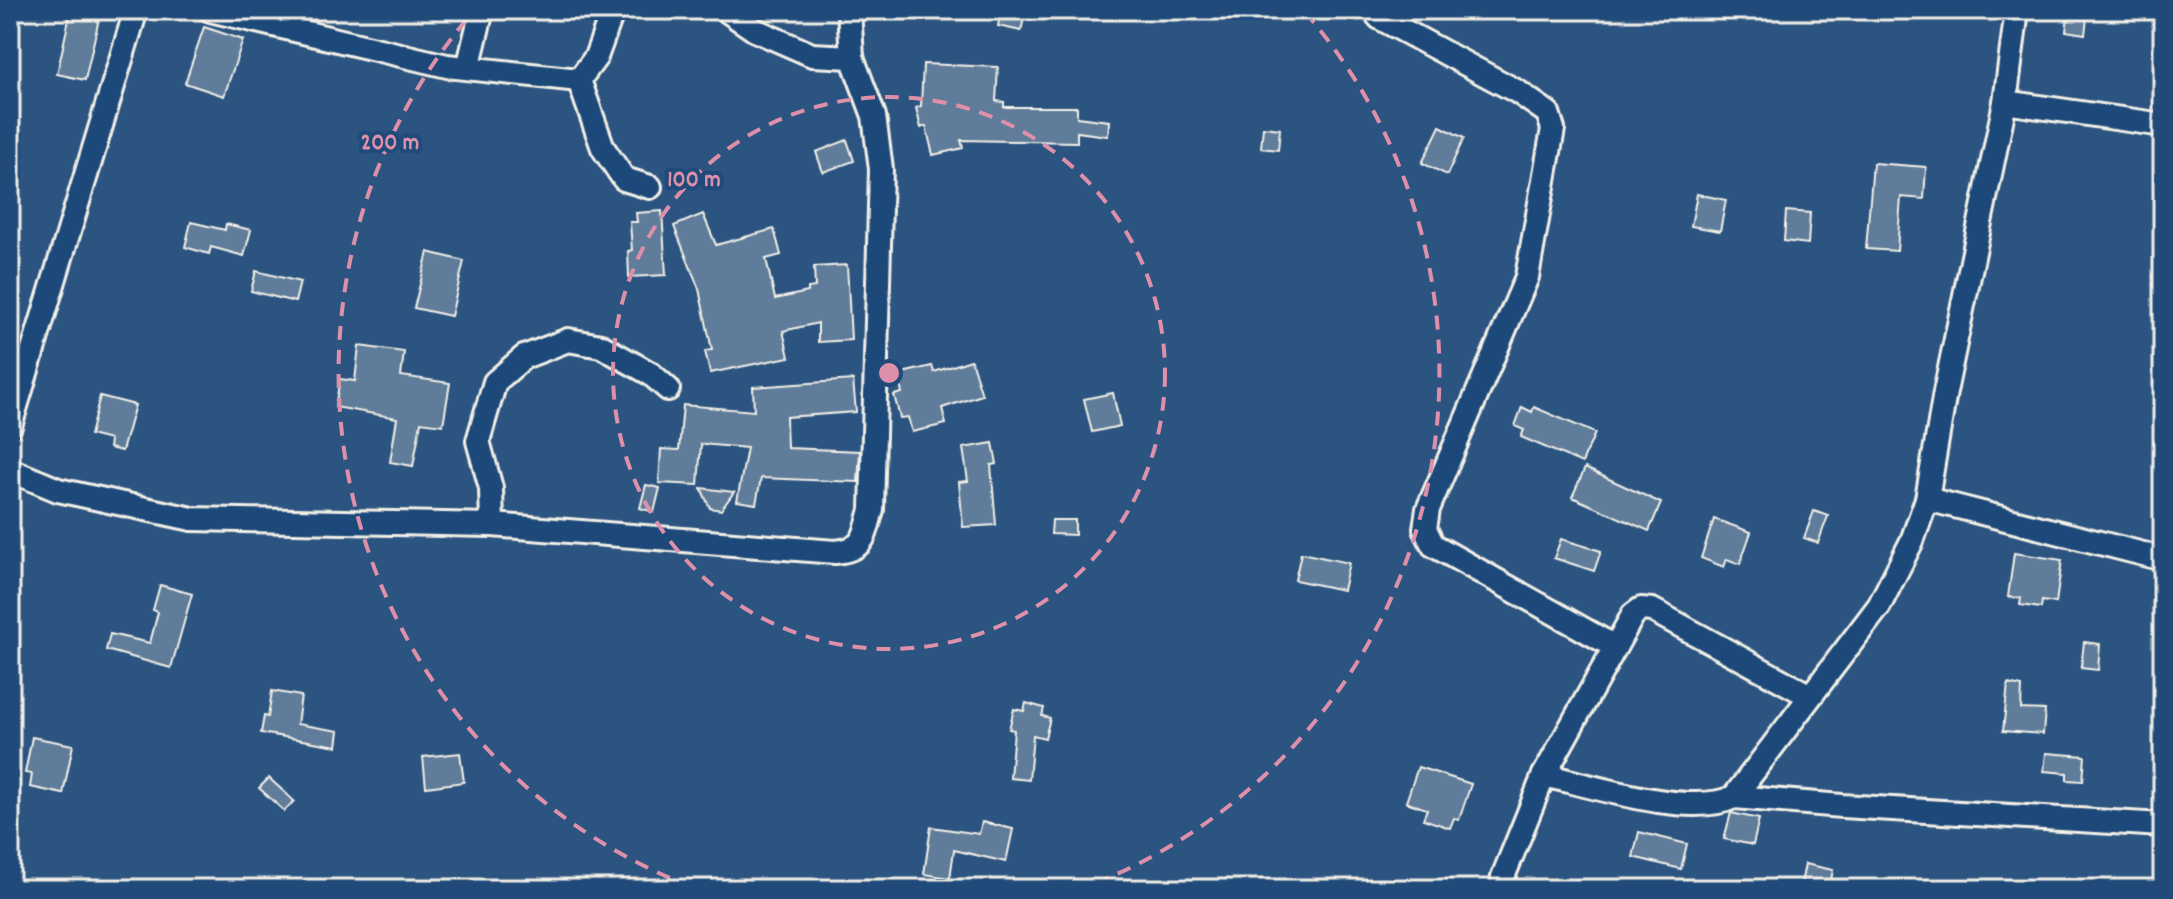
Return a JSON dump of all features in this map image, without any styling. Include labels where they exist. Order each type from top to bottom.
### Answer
[{"type":"street","points":[[10,426],[136,10]]},
{"type":"street","points":[[210,10],[447,66],[579,80]]},
{"type":"street","points":[[468,68],[482,10]]},
{"type":"street","points":[[579,80],[596,57],[613,10]]},
{"type":"street","points":[[726,10],[755,30],[812,55],[852,57]]},
{"type":"street","points":[[10,470],[58,490],[192,519],[492,525],[835,552],[851,550],[863,542],[872,510],[881,169],[874,116],[852,57],[849,10]]},
{"type":"street","points":[[1373,10],[1380,18],[1518,92],[1548,113],[1553,129],[1527,277],[1454,444],[1428,509],[1425,529],[1433,545],[1615,647]]},
{"type":"street","points":[[1544,775],[1691,805],[1720,804],[1734,797],[1879,606],[1912,541],[1927,499],[1945,392],[2005,102],[2017,10]]},
{"type":"street","points":[[579,80],[603,148],[624,179],[650,187]]},
{"type":"street","points":[[2005,102],[2163,125]]},
{"type":"street","points":[[492,525],[491,488],[478,441],[495,382],[524,357],[568,340],[601,346],[651,374],[668,389]]},
{"type":"street","points":[[1927,499],[2163,559]]},
{"type":"street","points":[[1503,889],[1503,877],[1544,775],[1633,615],[1641,609],[1652,610],[1810,696]]},
{"type":"street","points":[[1734,797],[2163,825]]},
{"type":"building","points":[[71,10],[101,10],[85,80],[57,74]]},
{"type":"building","points":[[1001,10],[1026,10],[1021,31],[998,26]]},
{"type":"building","points":[[2069,10],[2088,10],[2085,34],[2066,31]]},
{"type":"building","points":[[204,27],[243,40],[224,96],[185,83]]},
{"type":"building","points":[[923,64],[998,67],[996,101],[1004,102],[1004,107],[1077,107],[1077,117],[1109,121],[1108,136],[1077,132],[1077,142],[961,140],[963,148],[933,155],[926,126],[921,128],[916,108],[921,106]]},
{"type":"building","points":[[1440,126],[1464,138],[1447,175],[1422,163]]},
{"type":"building","points":[[1263,127],[1280,129],[1278,150],[1261,148]]},
{"type":"building","points":[[847,140],[854,161],[823,172],[816,152]]},
{"type":"building","points":[[1873,163],[1926,167],[1924,199],[1901,197],[1897,251],[1866,249]]},
{"type":"building","points":[[1697,194],[1726,200],[1720,231],[1691,226]]},
{"type":"building","points":[[662,211],[666,275],[629,277],[628,251],[632,250],[630,222],[637,222],[636,213]]},
{"type":"building","points":[[1786,211],[1810,213],[1808,244],[1784,241]]},
{"type":"building","points":[[703,214],[716,245],[774,229],[781,255],[766,259],[775,299],[808,292],[808,288],[815,287],[814,267],[847,265],[851,340],[818,342],[818,323],[783,331],[789,357],[710,373],[705,351],[712,350],[699,289],[674,226]]},
{"type":"building","points":[[191,222],[225,230],[226,224],[251,230],[244,256],[211,247],[209,254],[185,247]]},
{"type":"building","points":[[428,252],[464,261],[451,316],[414,308]]},
{"type":"building","points":[[256,271],[300,282],[295,302],[251,291]]},
{"type":"building","points":[[359,346],[404,352],[401,376],[450,383],[443,425],[421,422],[413,466],[390,462],[397,418],[335,407],[340,379],[355,381]]},
{"type":"building","points":[[971,360],[982,395],[942,408],[946,424],[912,432],[908,417],[900,418],[894,395],[902,393],[898,374],[932,366],[934,372]]},
{"type":"building","points":[[853,380],[856,412],[786,417],[787,448],[860,451],[858,482],[761,478],[756,504],[737,501],[747,448],[701,444],[698,485],[659,483],[661,449],[679,450],[683,405],[754,411],[753,387]]},
{"type":"building","points":[[1113,393],[1120,426],[1092,432],[1084,399]]},
{"type":"building","points":[[100,396],[135,405],[122,451],[109,448],[110,440],[90,435]]},
{"type":"building","points":[[1522,407],[1532,412],[1534,407],[1595,433],[1582,463],[1521,437],[1524,430],[1515,426]]},
{"type":"building","points":[[993,443],[997,464],[991,465],[996,525],[963,527],[959,482],[968,481],[963,448]]},
{"type":"building","points":[[1585,468],[1661,503],[1649,531],[1572,497]]},
{"type":"building","points":[[646,485],[660,488],[654,512],[640,508]]},
{"type":"building","points":[[701,488],[734,492],[721,510],[710,508]]},
{"type":"building","points":[[1814,511],[1828,516],[1818,543],[1804,538]]},
{"type":"building","points":[[1714,519],[1751,532],[1740,564],[1727,559],[1724,567],[1701,558]]},
{"type":"building","points":[[1052,520],[1075,520],[1075,535],[1051,534]]},
{"type":"building","points":[[1561,539],[1601,551],[1594,571],[1554,558]]},
{"type":"building","points":[[1301,553],[1349,563],[1343,590],[1295,580]]},
{"type":"building","points":[[2014,553],[2062,560],[2056,603],[2042,601],[2041,608],[2020,605],[2021,598],[2008,597]]},
{"type":"building","points":[[160,585],[192,594],[171,668],[106,650],[110,634],[150,643],[158,612],[153,610]]},
{"type":"building","points":[[2084,642],[2100,644],[2098,670],[2081,668]]},
{"type":"building","points":[[2008,684],[2022,687],[2021,709],[2045,710],[2043,734],[2003,731]]},
{"type":"building","points":[[272,691],[301,696],[297,724],[339,731],[337,746],[261,733],[264,716],[268,717]]},
{"type":"building","points":[[1026,703],[1044,708],[1042,716],[1050,718],[1045,738],[1033,735],[1029,780],[1010,778],[1014,730],[1009,729],[1014,709],[1024,711]]},
{"type":"building","points":[[32,737],[73,745],[63,794],[30,787],[32,774],[25,773]]},
{"type":"building","points":[[460,753],[464,782],[426,787],[423,757]]},
{"type":"building","points":[[2046,753],[2085,756],[2083,781],[2067,780],[2067,773],[2044,771]]},
{"type":"building","points":[[1418,767],[1471,784],[1459,820],[1454,818],[1450,828],[1423,819],[1427,809],[1406,802]]},
{"type":"building","points":[[269,778],[294,801],[284,811],[259,788]]},
{"type":"building","points":[[1731,813],[1759,819],[1753,845],[1724,839]]},
{"type":"building","points":[[982,822],[1013,829],[1006,862],[954,850],[950,878],[924,874],[931,827],[979,834]]},
{"type":"building","points":[[1639,832],[1687,844],[1681,869],[1633,857]]},
{"type":"building","points":[[1805,864],[1833,870],[1829,889],[1800,889]]}]
